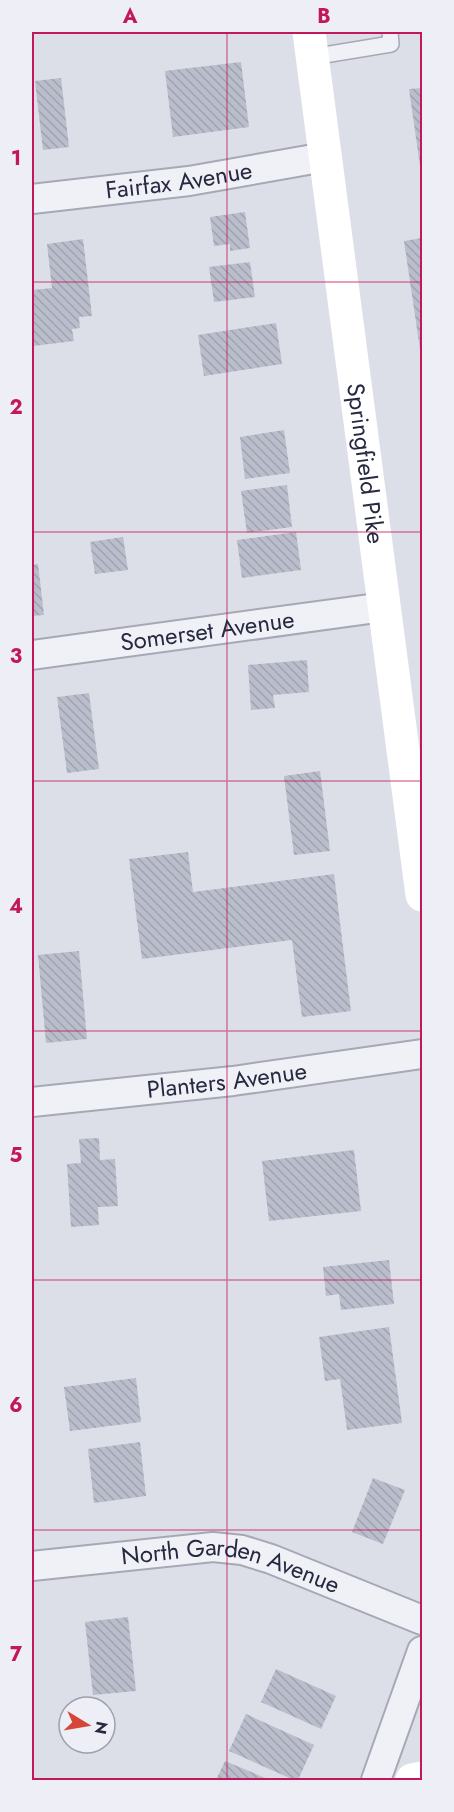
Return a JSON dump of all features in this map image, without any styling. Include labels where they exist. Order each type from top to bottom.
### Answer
[{"type":"main road","name":"Springfield Pike","points":[[311,44],[384,607],[417,805],[423,895]]},
{"type":"main road","points":[[412,1780],[423,1778]]},
{"type":"street","name":"Fairfax Avenue","points":[[32,199],[189,181],[325,157]]},
{"type":"street","name":"Somerset Avenue","points":[[32,655],[384,607]]},
{"type":"street","name":"Planters Avenue","points":[[32,1102],[233,1081],[423,1054]]},
{"type":"street","name":"North Garden Avenue","points":[[32,1566],[213,1547],[242,1550],[271,1559],[423,1620]]},
{"type":"street","points":[[376,1780],[423,1651]]},
{"type":"lane","points":[[311,44],[391,44],[390,32]]},
{"type":"building","points":[[241,62],[249,127],[173,137],[165,71]]},
{"type":"building","points":[[61,78],[69,147],[43,150],[35,81]]},
{"type":"building","points":[[422,88],[422,173],[421,173],[409,89]]},
{"type":"building","points":[[245,212],[250,248],[230,251],[230,244],[214,246],[210,217]]},
{"type":"building","points":[[422,238],[422,356],[421,356],[404,241]]},
{"type":"building","points":[[83,239],[92,316],[79,317],[80,328],[72,329],[74,341],[33,346],[32,290],[52,288],[47,244]]},
{"type":"building","points":[[250,262],[255,297],[214,302],[209,267]]},
{"type":"building","points":[[276,323],[282,364],[204,376],[198,335]]},
{"type":"building","points":[[284,430],[290,473],[245,479],[240,437]]},
{"type":"building","points":[[287,485],[292,527],[247,533],[241,491]]},
{"type":"building","points":[[296,532],[301,570],[242,578],[237,540]]},
{"type":"building","points":[[123,537],[128,570],[95,574],[90,542]]},
{"type":"building","points":[[38,564],[44,615],[32,616],[32,565]]},
{"type":"building","points":[[307,660],[309,692],[273,695],[275,708],[251,710],[248,665]]},
{"type":"building","points":[[89,693],[99,769],[67,773],[57,697]]},
{"type":"building","points":[[320,771],[330,851],[294,855],[284,776]]},
{"type":"building","points":[[188,852],[193,892],[334,874],[351,1011],[302,1017],[292,940],[142,959],[129,859]]},
{"type":"building","points":[[79,951],[87,1039],[46,1043],[38,955]]},
{"type":"building","points":[[99,1138],[100,1160],[115,1159],[118,1206],[98,1207],[99,1225],[71,1227],[67,1164],[81,1163],[79,1139]]},
{"type":"building","points":[[354,1150],[361,1211],[269,1221],[262,1161]]},
{"type":"building","points":[[389,1260],[394,1304],[341,1310],[339,1294],[326,1296],[323,1267]]},
{"type":"building","points":[[389,1327],[402,1423],[347,1430],[340,1379],[325,1381],[319,1337]]},
{"type":"building","points":[[136,1378],[141,1422],[70,1431],[64,1387]]},
{"type":"building","points":[[140,1442],[146,1496],[94,1503],[88,1449]]},
{"type":"building","points":[[373,1478],[405,1490],[383,1544],[352,1532]]},
{"type":"building","points":[[128,1617],[136,1691],[93,1695],[85,1622]]},
{"type":"building","points":[[276,1669],[336,1696],[321,1729],[261,1702]]},
{"type":"building","points":[[246,1714],[314,1745],[298,1780],[229,1751]]},
{"type":"building","points":[[225,1761],[270,1780],[216,1780]]}]
